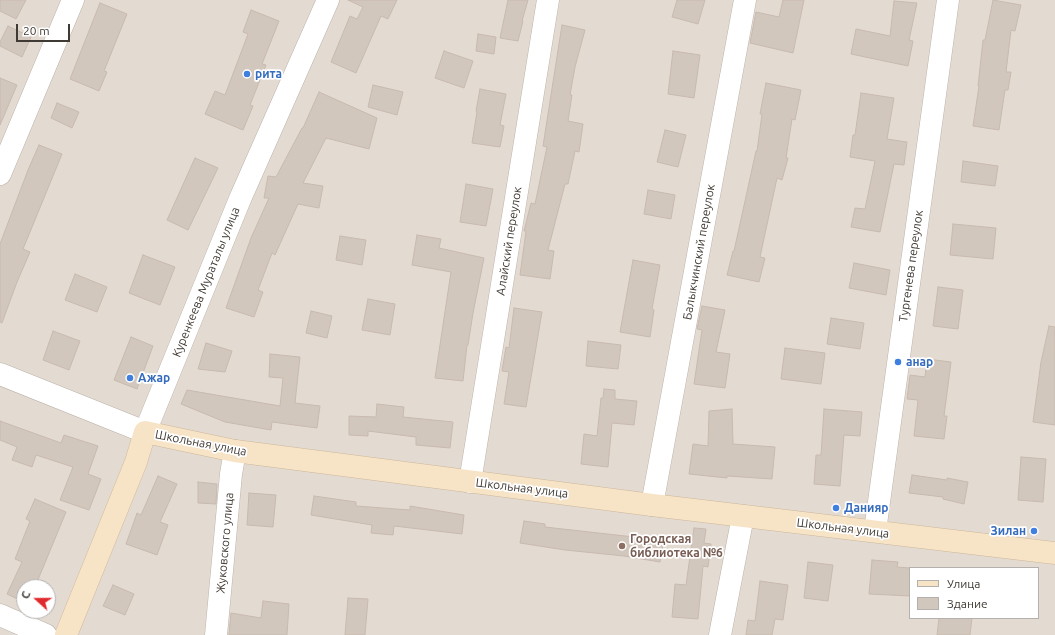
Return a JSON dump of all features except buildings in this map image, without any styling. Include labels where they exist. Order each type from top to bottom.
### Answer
[{"type":"street","points":[[0,174],[73,0]]},
{"type":"street","name":"Куренкеева Мураталы улица","points":[[66,635],[136,462],[145,432],[240,199],[328,0]]},
{"type":"street","name":"Алайский переулок","points":[[470,482],[548,0]]},
{"type":"street","name":"Балыкчинский переулок","points":[[652,505],[745,0]]},
{"type":"street","name":"Тургенева переулок","points":[[874,532],[948,0]]},
{"type":"street","name":"Школьная улица","points":[[0,374],[145,432],[235,451],[652,505],[1055,553]]},
{"type":"street","name":"Жуковского улица","points":[[216,635],[231,474],[235,451]]},
{"type":"street","points":[[720,635],[742,516]]},
{"type":"street","points":[[0,615],[46,635]]},
{"type":"shaded area","points":[[0,0],[1055,0],[1055,635],[0,635]]},
{"type":"place","name":"рита","points":[[247,74]]},
{"type":"place","name":"анар","points":[[898,362]]},
{"type":"place","name":"Ажар","points":[[130,378]]},
{"type":"place","name":"Данияр","points":[[836,508]]},
{"type":"place","name":"Зилан","points":[[1034,531]]},
{"type":"place","name":"Городская библиотека №6","points":[[622,546]]}]
